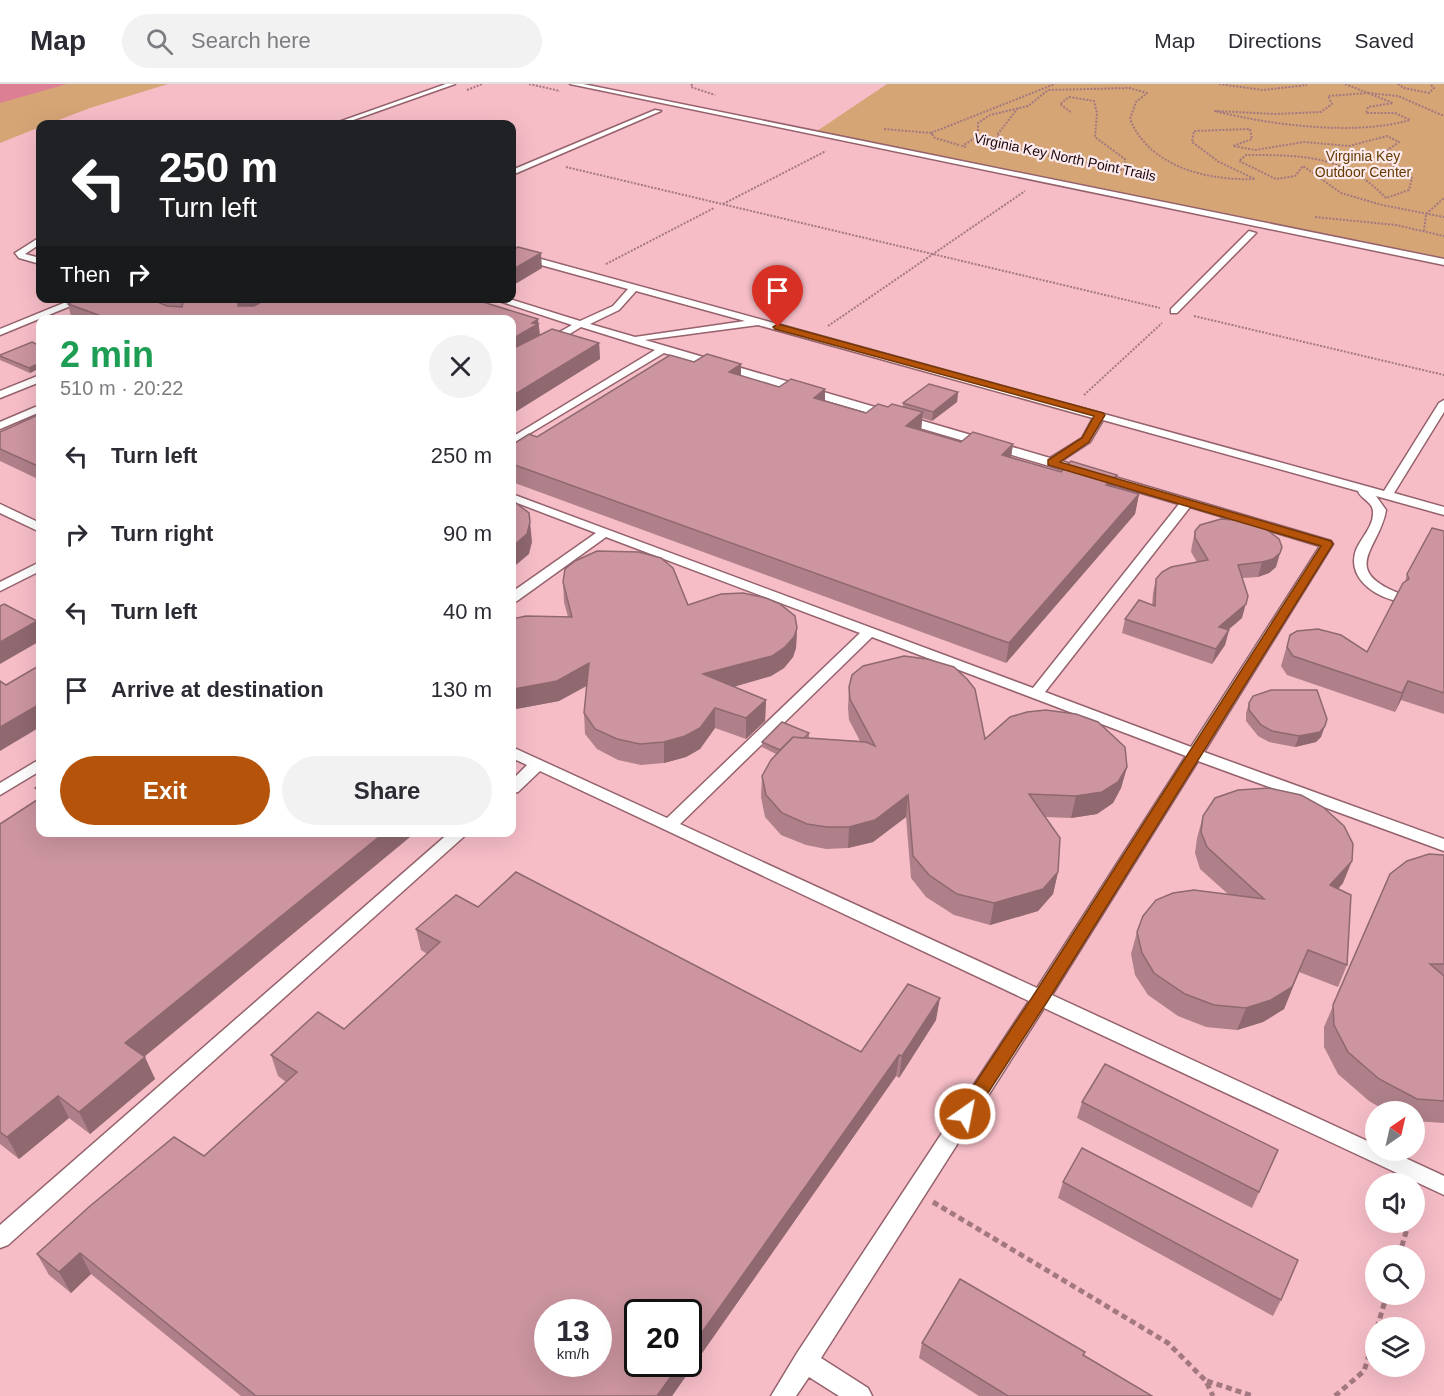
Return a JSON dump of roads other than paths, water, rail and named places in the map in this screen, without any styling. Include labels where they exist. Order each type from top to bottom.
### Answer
[{"type":"lane","points":[[348,120],[452,84]]},
{"type":"lane","points":[[573,84],[1444,262]]},
{"type":"lane","points":[[516,171],[657,111]]},
{"type":"lane","points":[[1174,311],[1252,233]]},
{"type":"lane","points":[[36,243],[19,253],[36,260]]},
{"type":"lane","points":[[516,255],[1444,511]]},
{"type":"lane","points":[[541,346],[580,324],[616,308],[634,287]]},
{"type":"lane","points":[[43,315],[73,303]]},
{"type":"lane","points":[[157,303],[154,309],[169,315]]},
{"type":"lane","points":[[511,303],[1327,544],[1041,998],[783,1396]]},
{"type":"lane","points":[[0,332],[36,318]]},
{"type":"lane","points":[[630,339],[760,322]]},
{"type":"lane","points":[[516,439],[663,348]]},
{"type":"lane","points":[[0,395],[36,380]]},
{"type":"lane","points":[[1387,495],[1444,403]]},
{"type":"lane","points":[[0,426],[36,410]]},
{"type":"lane","points":[[1052,462],[1086,440],[1100,415]]},
{"type":"lane","points":[[1344,483],[1371,496],[1379,505],[1380,517],[1361,551],[1360,569],[1370,585],[1393,596]]},
{"type":"lane","points":[[516,499],[1195,754],[1444,845]]},
{"type":"lane","points":[[1035,694],[1187,502]]},
{"type":"lane","points":[[0,508],[36,526]]},
{"type":"lane","points":[[516,595],[605,532]]},
{"type":"lane","points":[[0,587],[36,568]]},
{"type":"lane","points":[[669,825],[869,632]]},
{"type":"lane","points":[[516,754],[1444,1186]]},
{"type":"lane","points":[[516,784],[538,764]]},
{"type":"lane","points":[[0,790],[36,767]]},
{"type":"lane","points":[[0,1238],[455,837]]},
{"type":"lane","points":[[805,1361],[860,1396]]},
{"type":"park label","name":"Virginia Key Outdoor Center","points":[[1363,164]]}]
